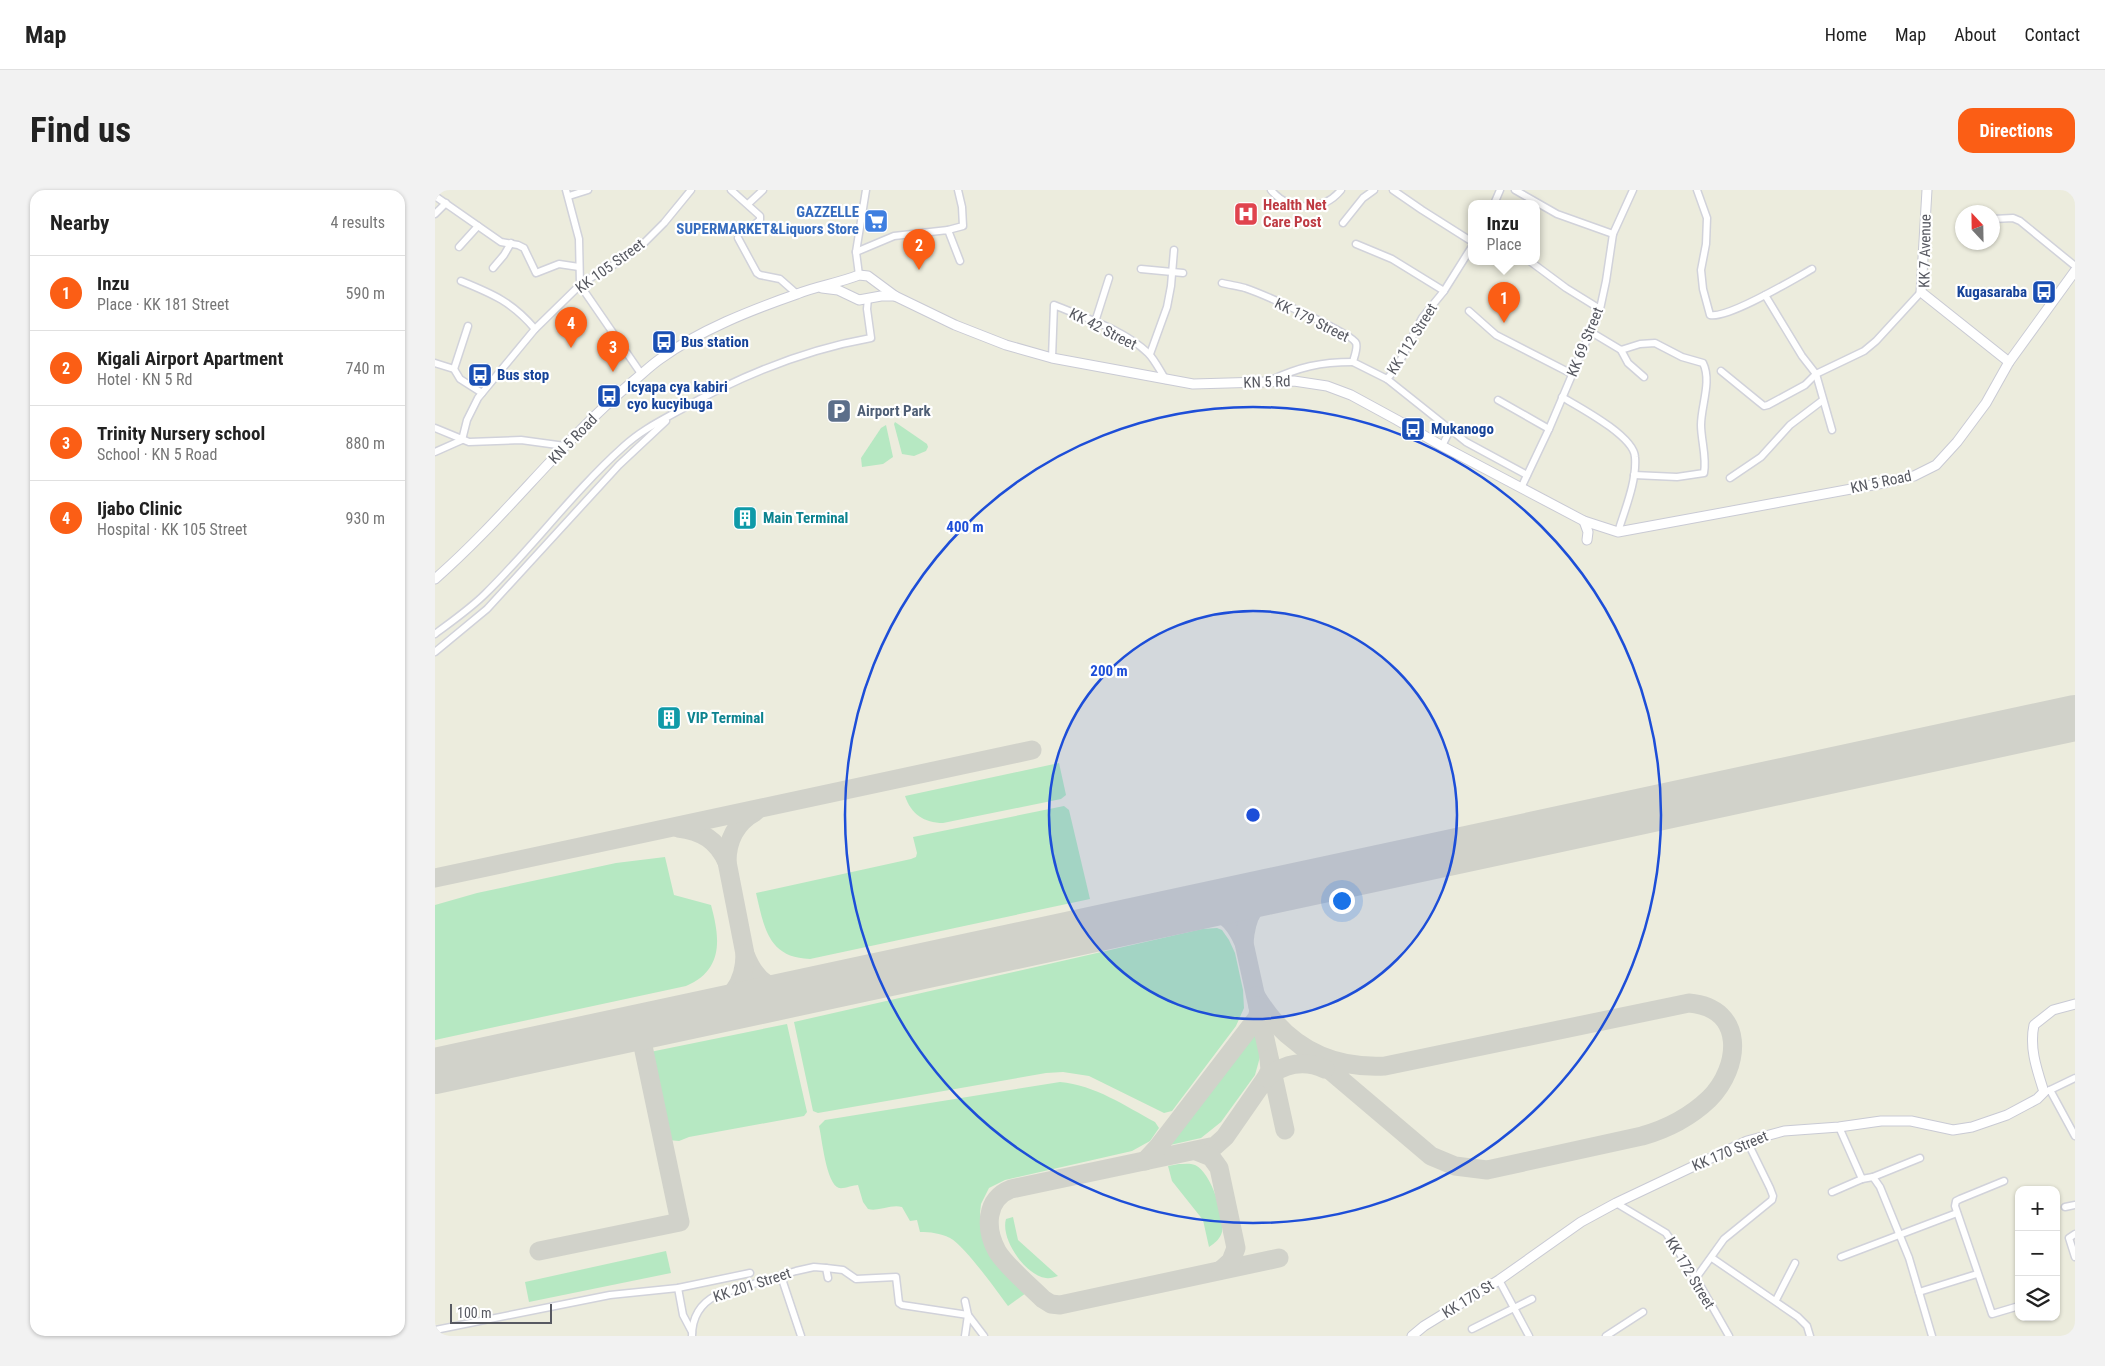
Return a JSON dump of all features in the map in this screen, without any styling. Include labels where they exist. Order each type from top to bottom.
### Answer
[{"type":"main road","name":"KK 7 Avenue","points":[[1927,190],[1921,292],[2009,362]]},
{"type":"main road","name":"KN 5 Road","points":[[1619,532],[1914,476],[1936,465],[1957,442],[1986,403],[2009,362],[2075,271]]},
{"type":"main road","name":"KN 5 Rd","points":[[857,276],[866,276],[895,296],[955,325],[1006,345],[1052,358],[1193,384],[1213,385],[1294,381],[1327,386],[1359,399],[1442,446],[1584,520],[1619,532]]},
{"type":"main road","points":[[814,288],[857,276]]},
{"type":"main road","points":[[853,296],[849,288],[851,280],[857,276]]},
{"type":"main road","points":[[869,298],[874,287],[871,279]]},
{"type":"main road","name":"KN 5 Road","points":[[435,580],[492,526],[565,446],[609,402],[659,359],[701,335],[814,288]]},
{"type":"main road","name":"KN 5 Rd","points":[[814,288],[838,290],[859,300],[895,296]]},
{"type":"main road","points":[[1584,520],[1588,532],[1587,540]]},
{"type":"main road","points":[[2047,1091],[2036,1066],[2031,1036],[2034,1025],[2046,1014],[2061,1007],[2075,1004]]},
{"type":"main road","name":"KK 170 Street","points":[[1499,1280],[1581,1222],[1616,1203],[1747,1141],[1784,1131],[1896,1120],[1911,1121],[1953,1130],[1972,1127],[2007,1115],[2037,1099],[2047,1091]]},
{"type":"main road","name":"KK 170 St","points":[[1412,1336],[1499,1280]]},
{"type":"street","points":[[589,190],[567,193],[581,251],[579,267],[580,285],[641,375]]},
{"type":"street","points":[[731,190],[748,204],[760,220],[745,232]]},
{"type":"street","points":[[748,204],[763,190]]},
{"type":"street","points":[[857,276],[856,252],[866,190]]},
{"type":"street","points":[[856,252],[894,236],[948,230],[963,226],[962,207],[957,190]]},
{"type":"street","points":[[1271,190],[1288,205],[1306,206],[1321,204],[1336,196],[1341,190]]},
{"type":"street","points":[[1343,223],[1363,198],[1374,190]]},
{"type":"street","points":[[1394,190],[1427,214],[1468,238]]},
{"type":"street","points":[[1515,190],[1532,200]]},
{"type":"street","points":[[1697,190],[1707,218],[1706,244],[1701,270],[1703,289],[1709,312],[1713,316],[1765,295],[1812,269]]},
{"type":"street","name":"KK 105 Street","points":[[462,440],[467,420],[482,393],[535,330],[580,285],[619,262],[644,243],[688,191]]},
{"type":"street","name":"KK 69 Street","points":[[1521,488],[1549,429],[1600,309],[1613,234],[1633,191]]},
{"type":"street","points":[[435,196],[501,242],[511,243],[524,248],[536,273],[559,264],[579,267]]},
{"type":"street","points":[[435,214],[446,203]]},
{"type":"street","points":[[1540,204],[1557,214],[1613,234]]},
{"type":"street","points":[[2000,219],[2013,218],[2020,221],[2075,266]]},
{"type":"street","points":[[459,247],[478,226]]},
{"type":"street","points":[[948,230],[960,262]]},
{"type":"street","points":[[738,238],[760,275],[780,279],[797,294]]},
{"type":"street","points":[[493,268],[505,255],[511,243]]},
{"type":"street","points":[[1356,244],[1392,259],[1443,292]]},
{"type":"street","points":[[1149,354],[1167,307],[1174,250]]},
{"type":"street","name":"KK 112 Street","points":[[1387,380],[1397,367],[1422,318],[1443,292],[1468,253]]},
{"type":"street","points":[[1535,265],[1566,288],[1600,309]]},
{"type":"street","points":[[1141,269],[1183,273]]},
{"type":"street","points":[[1095,322],[1109,278]]},
{"type":"street","points":[[461,281],[491,293],[515,308],[535,330]]},
{"type":"street","name":"KK 179 Street","points":[[1222,283],[1245,288],[1326,324],[1352,338],[1357,348],[1353,362],[1387,380],[1466,442],[1527,475]]},
{"type":"street","points":[[1721,371],[1764,406],[1768,405],[1805,385],[1816,374],[1853,358],[1876,342],[1921,292]]},
{"type":"street","points":[[1765,295],[1802,356],[1816,374],[1832,430]]},
{"type":"street","points":[[435,634],[483,596],[500,579],[586,483],[623,446],[653,424],[703,396],[761,369],[827,347],[871,338],[867,309],[869,298]]},
{"type":"street","name":"KK 42 Street","points":[[1052,358],[1054,305],[1122,335],[1149,354],[1166,380]]},
{"type":"street","points":[[1469,310],[1496,335],[1572,374]]},
{"type":"street","points":[[454,369],[468,326]]},
{"type":"street","points":[[1591,332],[1621,350],[1628,363],[1644,377]]},
{"type":"street","points":[[1621,350],[1640,344],[1655,344],[1682,357],[1703,363],[1705,370],[1706,384],[1701,426],[1704,473],[1677,477],[1634,476]]},
{"type":"street","points":[[1268,381],[1295,369],[1311,365],[1327,362],[1353,362]]},
{"type":"street","points":[[435,363],[454,369],[460,379],[482,393]]},
{"type":"street","points":[[1562,397],[1623,437],[1634,452],[1634,476],[1619,532]]},
{"type":"street","points":[[1498,400],[1549,429]]},
{"type":"street","points":[[1730,478],[1761,457],[1790,424],[1823,400]]},
{"type":"street","points":[[435,652],[487,609],[629,454],[681,409]]},
{"type":"street","points":[[435,428],[462,440],[479,442],[521,440],[565,446]]},
{"type":"street","points":[[1442,446],[1450,430]]},
{"type":"street","points":[[435,452],[462,440]]},
{"type":"street","points":[[2075,1078],[2047,1091],[2075,1136]]},
{"type":"street","points":[[1839,1127],[1862,1179]]},
{"type":"street","points":[[1695,1278],[1712,1258],[1724,1239],[1772,1200],[1773,1196],[1770,1188],[1747,1141]]},
{"type":"street","points":[[1832,1192],[1920,1158]]},
{"type":"street","points":[[1873,1177],[1880,1187],[1900,1236],[1919,1292],[1931,1336]]},
{"type":"street","points":[[2004,1181],[1956,1201],[1955,1206],[1992,1314],[2015,1307]]},
{"type":"street","name":"KK 172 Street","points":[[1616,1203],[1666,1233],[1729,1336]]},
{"type":"street","points":[[2065,1207],[2075,1205]]},
{"type":"street","points":[[1841,1257],[1957,1213]]},
{"type":"street","points":[[2075,1234],[2069,1238],[2075,1257]]},
{"type":"street","points":[[1712,1258],[1776,1300],[1807,1326],[1810,1336]]},
{"type":"street","points":[[1776,1300],[1795,1263]]},
{"type":"street","points":[[828,1278],[826,1268],[843,1270],[856,1279],[896,1277],[898,1281],[899,1303],[968,1315],[984,1336]]},
{"type":"street","name":"KK 201 Street","points":[[692,1334],[697,1311],[705,1301],[726,1291],[805,1269],[826,1268]]},
{"type":"street","points":[[435,1330],[610,1295],[678,1288],[750,1273]]},
{"type":"street","points":[[1919,1292],[1977,1274]]},
{"type":"street","points":[[781,1276],[801,1336]]},
{"type":"street","points":[[1499,1280],[1529,1336]]},
{"type":"street","points":[[678,1288],[683,1315],[692,1334]]},
{"type":"street","points":[[1472,1329],[1532,1299]]},
{"type":"street","points":[[965,1301],[968,1315],[965,1336]]},
{"type":"street","points":[[1606,1336],[1643,1312]]},
{"type":"green space","points":[[895,422],[927,444],[926,451],[914,456],[902,454]]},
{"type":"green space","points":[[886,425],[893,457],[883,464],[862,467],[861,458],[881,428]]},
{"type":"green space","points":[[1059,763],[1066,795],[1061,799],[936,823],[919,816],[911,808],[905,796]]},
{"type":"green space","points":[[1064,806],[1069,810],[1090,899],[810,959],[785,953],[777,947],[766,929],[756,893],[911,859],[916,857],[917,853],[913,837]]},
{"type":"green space","points":[[665,857],[674,895],[711,905],[716,929],[716,952],[713,962],[707,971],[698,979],[686,986],[435,1040],[435,905],[477,893],[616,863]]},
{"type":"green space","points":[[1217,928],[1222,930],[1235,953],[1243,990],[1244,1008],[1236,1026],[1172,1111],[1164,1113],[1089,1076],[1063,1072],[1046,1073],[818,1113],[813,1111],[794,1022],[1202,929]]},
{"type":"green space","points":[[787,1024],[807,1112],[804,1116],[689,1137],[679,1141],[668,1140],[650,1052]]},
{"type":"green space","points":[[1255,1032],[1260,1057],[1255,1075],[1221,1122],[1201,1138],[1170,1145]]},
{"type":"green space","points":[[1060,1082],[1085,1087],[1109,1097],[1155,1122],[1159,1128],[1150,1141],[1132,1151],[1005,1180],[989,1188],[981,1204],[980,1213],[985,1244],[992,1257],[1026,1293],[1008,1306],[972,1259],[950,1238],[935,1233],[920,1232],[917,1220],[910,1221],[902,1207],[893,1206],[876,1210],[868,1209],[863,1202],[858,1185],[839,1188],[831,1178],[825,1160],[819,1126],[825,1120]]},
{"type":"green space","points":[[1193,1164],[1201,1169],[1216,1196],[1221,1216],[1222,1232],[1217,1241],[1209,1247],[1203,1220],[1172,1181],[1168,1166]]},
{"type":"green space","points":[[1013,1217],[1018,1240],[1058,1276],[1047,1278],[1038,1276],[1030,1271],[1016,1255],[1005,1227],[1006,1219]]},
{"type":"green space","points":[[666,1251],[671,1273],[529,1302],[525,1282]]},
{"type":"taxiway","points":[[435,878],[1032,750]]},
{"type":"taxiway","points":[[755,812],[748,816],[738,827],[731,840],[727,854],[745,954],[754,972],[767,984],[783,991],[803,992]]},
{"type":"taxiway","points":[[678,828],[694,831],[708,838],[719,848],[727,862]]},
{"type":"taxiway","points":[[1244,943],[1247,924],[1253,910],[1264,899],[1280,889]]},
{"type":"taxiway","points":[[1197,907],[1221,914],[1236,928],[1244,943],[1285,1130]]},
{"type":"taxiway","points":[[703,1014],[713,1009],[734,991],[742,975],[745,954]]},
{"type":"taxiway","points":[[1256,996],[1280,1028],[1310,1051],[1327,1058],[1364,1066],[1385,1066],[1689,1003],[1708,1007],[1721,1016],[1729,1027],[1732,1041],[1732,1056],[1720,1086],[1709,1099],[1678,1122],[1642,1136],[1487,1170],[1455,1166],[1431,1156],[1299,1044]]},
{"type":"taxiway","points":[[1145,1161],[1158,1147],[1257,1018],[1258,1006]]},
{"type":"taxiway","points":[[539,1251],[680,1222],[639,1027]]},
{"type":"taxiway","points":[[1269,1059],[1270,1070],[1266,1078],[1225,1137],[1215,1146],[1011,1189],[996,1200],[992,1207],[989,1224],[993,1242],[1001,1257],[1043,1299],[1051,1304],[1060,1305],[1279,1258]]},
{"type":"taxiway","points":[[1266,1078],[1280,1069],[1294,1064],[1309,1064],[1325,1069]]},
{"type":"taxiway","points":[[1196,1151],[1211,1157],[1219,1168],[1236,1248],[1231,1261],[1221,1270]]},
{"type":"runway","points":[[435,1071],[2075,718]]},
{"type":"place","name":"Health Net Care Post","points":[[1246,214]]},
{"type":"place","name":"GAZZELLE SUPERMARKET&Liquors Store","points":[[876,221]]},
{"type":"place","name":"Kigali Airport Apartment","points":[[919,270]]},
{"type":"place","name":"Kugasaraba","points":[[2044,292]]},
{"type":"place","name":"Inzu","points":[[1504,323]]},
{"type":"place","name":"Bus station","points":[[664,342]]},
{"type":"place","name":"Ijabo Clinic","points":[[571,348]]},
{"type":"place","name":"Trinity Nursery school","points":[[613,372]]},
{"type":"place","name":"Bus stop","points":[[480,375]]},
{"type":"place","name":"Icyapa cya kabiri cyo kucyibuga","points":[[609,396]]},
{"type":"place","name":"Airport Park","points":[[839,411]]},
{"type":"place","name":"Mukanogo","points":[[1413,429]]},
{"type":"place","name":"Main Terminal","points":[[745,518]]},
{"type":"place","name":"VIP Terminal","points":[[669,718]]}]
